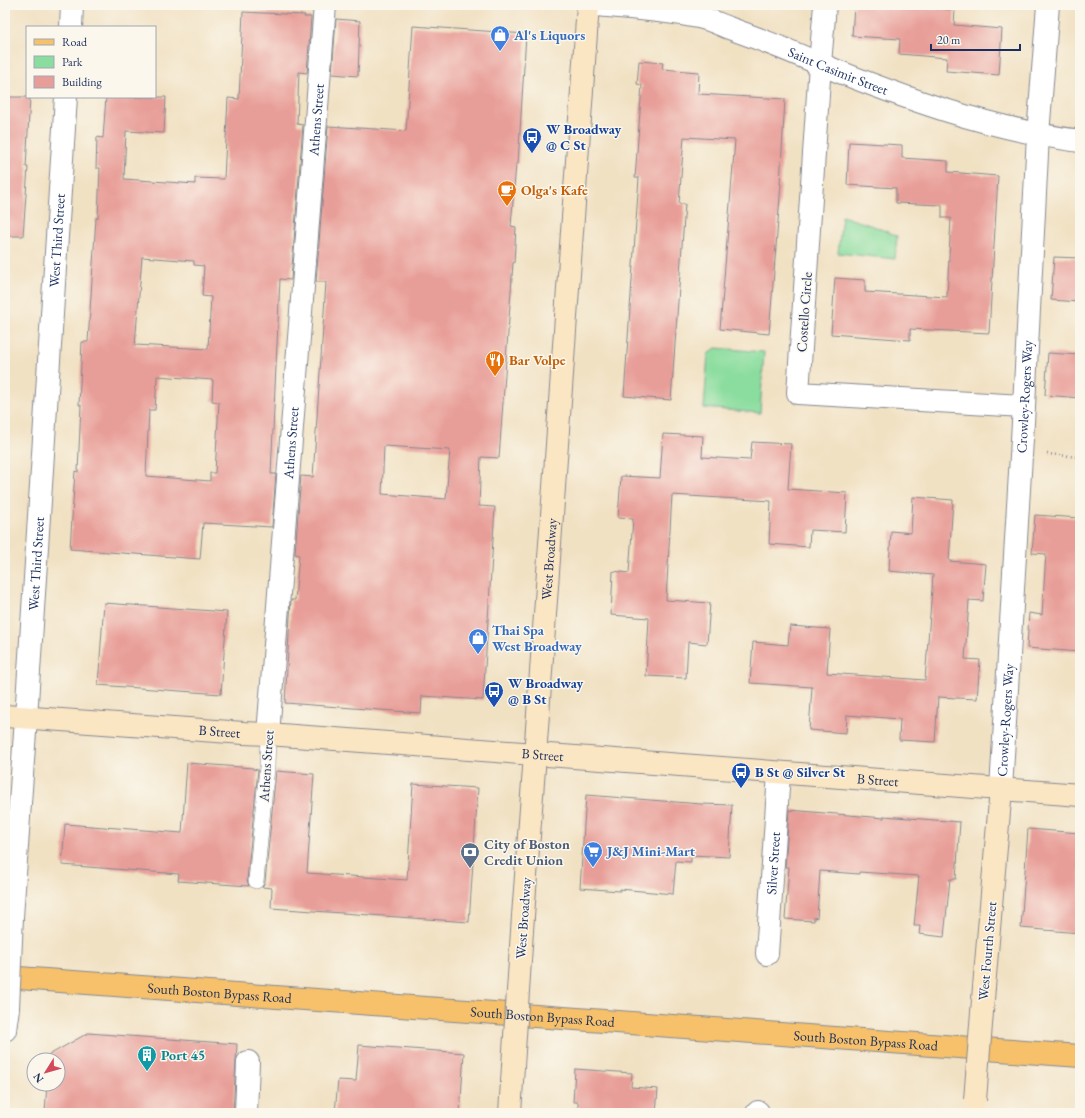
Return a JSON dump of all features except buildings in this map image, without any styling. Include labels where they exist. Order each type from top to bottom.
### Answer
[{"type":"main road","name":"West Broadway","points":[[510,1113],[588,5]]},
{"type":"main road","name":"B Street","points":[[5,716],[268,734],[1080,795]]},
{"type":"main road","name":"West Fourth Street","points":[[975,1106],[1001,789]]},
{"type":"main road","name":"South Boston Bypass Road","points":[[5,977],[1080,1056]]},
{"type":"street","points":[[71,26],[72,5]]},
{"type":"street","name":"Athens Street","points":[[268,734],[325,5]]},
{"type":"street","name":"Saint Casimir Street","points":[[596,5],[669,12],[700,17],[917,102],[1038,135],[1080,141]]},
{"type":"street","name":"Costello Circle","points":[[825,5],[798,393],[1024,406]]},
{"type":"street","name":"Crowley-Rogers Way","points":[[1001,789],[1024,406],[1038,135],[1048,5]]},
{"type":"street","name":"West Third Street","points":[[5,1030],[8,1008],[12,917],[66,98]]},
{"type":"street","name":"Silver Street","points":[[767,954],[779,772]]},
{"type":"street","points":[[246,1113],[248,1062]]},
{"type":"lane","name":"Athens Street","points":[[256,880],[267,767],[268,734]]},
{"type":"path","points":[[1021,452],[1080,457]]},
{"type":"green space","points":[[842,216],[876,227],[897,236],[895,259],[838,253]]},
{"type":"green space","points":[[716,348],[764,352],[760,413],[704,408],[708,354]]},
{"type":"place","name":"Al's Liquors","points":[[500,52]]},
{"type":"place","name":"W Broadway @ C St","points":[[532,154]]},
{"type":"place","name":"Olga's Kafe","points":[[507,207]]},
{"type":"place","name":"Bar Volpe","points":[[495,377]]},
{"type":"place","name":"Thai Spa West Broadway","points":[[478,655]]},
{"type":"place","name":"W Broadway @ B St","points":[[494,708]]},
{"type":"place","name":"B St @ Silver St","points":[[741,789]]},
{"type":"place","name":"J&J Mini-Mart","points":[[593,868]]},
{"type":"place","name":"City of Boston Credit Union","points":[[470,869]]},
{"type":"place","name":"Port 45","points":[[147,1072]]}]
